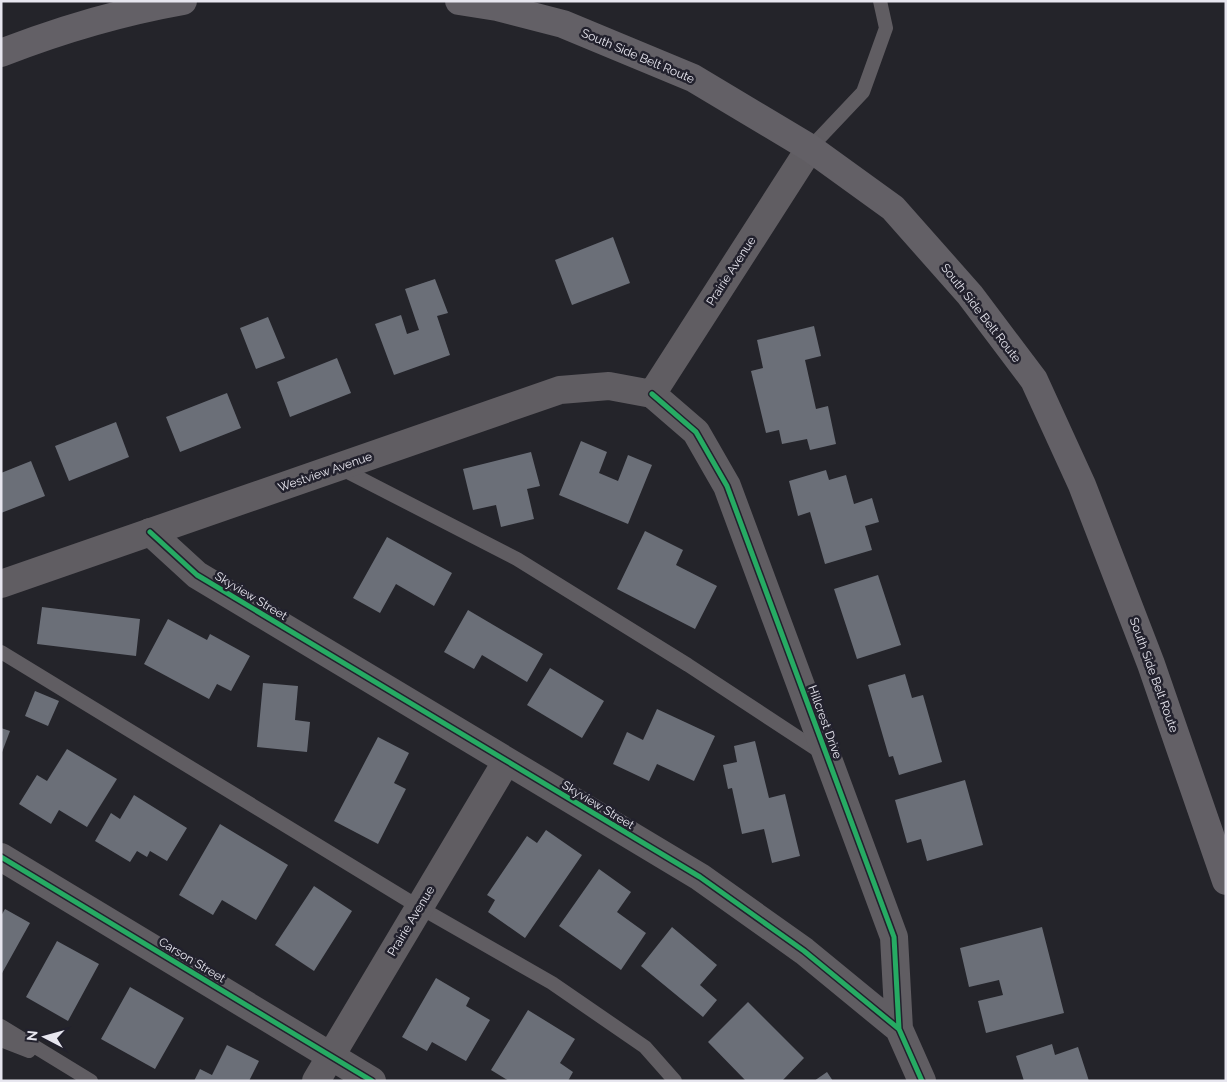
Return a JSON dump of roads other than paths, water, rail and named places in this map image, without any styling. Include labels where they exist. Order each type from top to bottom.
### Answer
[{"type":"main road","points":[[1,53],[40,38],[138,9],[183,1]]},
{"type":"main road","name":"South Side Belt Route","points":[[459,1],[497,7],[564,24],[684,74],[810,148],[893,208],[970,294],[1034,380],[1082,485],[1151,664],[1226,881]]},
{"type":"street","name":"Prairie Avenue","points":[[652,394],[810,148]]},
{"type":"street","name":"Westview Avenue","points":[[1,584],[560,390],[609,386],[652,394]]},
{"type":"street","name":"Hillcrest Drive","points":[[652,394],[696,432],[727,486],[894,938],[899,1029],[922,1081]]},
{"type":"street","name":"Skyview Street","points":[[150,532],[197,575],[700,877],[804,951],[899,1029]]},
{"type":"street","name":"Prairie Avenue","points":[[316,1081],[506,762]]},
{"type":"street","name":"Carson Street","points":[[1,857],[372,1081]]},
{"type":"lane","points":[[810,148],[863,92],[886,28],[880,1]]},
{"type":"lane","points":[[338,467],[517,559],[827,756]]},
{"type":"lane","points":[[1,652],[419,907],[560,988],[645,1047],[675,1081]]},
{"type":"lane","points":[[1,1026],[91,1081]]},
{"type":"lane","points":[[1,1040],[65,1065]]}]
